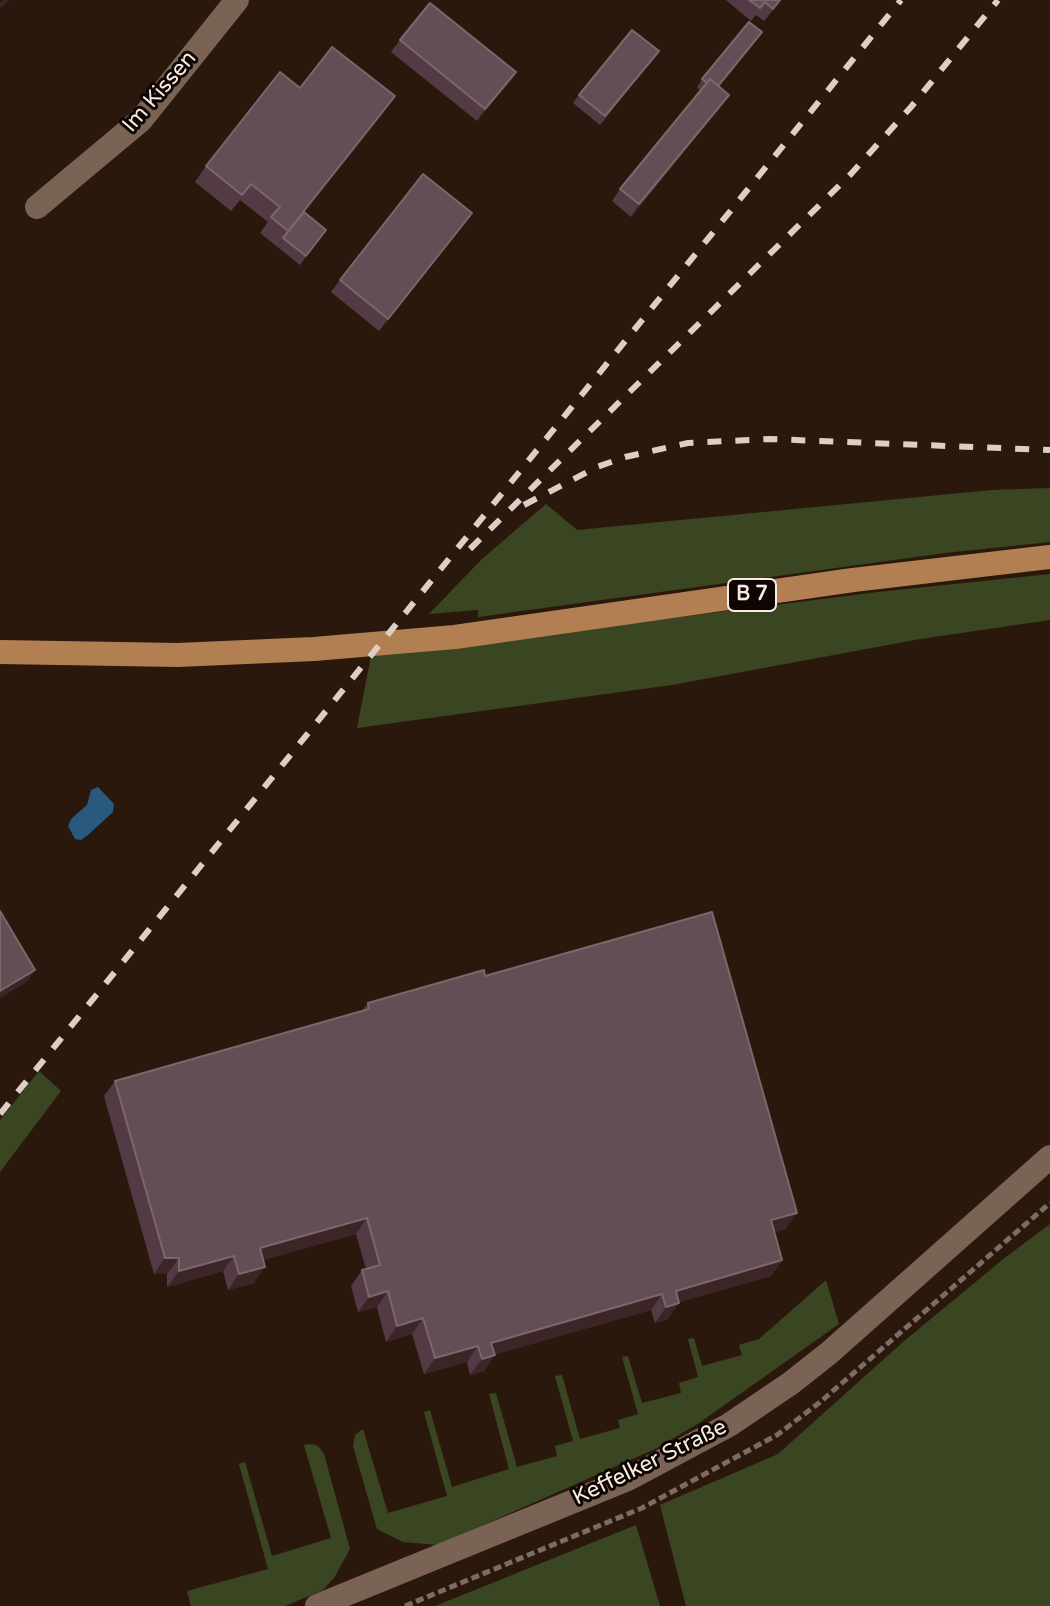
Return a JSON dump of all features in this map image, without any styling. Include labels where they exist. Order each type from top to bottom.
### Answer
[{"type":"main road","name":"B 7","points":[[0,652],[178,655],[314,649],[455,637],[853,580],[1050,557]]},
{"type":"street","name":"Im Kissen","points":[[37,207],[141,120],[237,0]]},
{"type":"street","name":"Keffelker Straße","points":[[317,1606],[628,1479],[729,1425],[829,1353],[1050,1157]]},
{"type":"green space","points":[[1050,488],[1050,542],[945,553],[478,617],[478,610],[429,614],[482,559],[546,504],[577,530],[992,490]]},
{"type":"green space","points":[[1050,574],[1050,620],[920,639],[672,685],[357,728],[371,656],[878,592]]},
{"type":"green space","points":[[39,1071],[61,1091],[0,1172],[0,1120]]},
{"type":"green space","points":[[1050,1224],[1050,1606],[686,1606],[660,1505],[778,1454],[903,1342]]},
{"type":"green space","points":[[826,1280],[839,1324],[699,1423],[655,1449],[438,1545],[403,1542],[377,1529],[353,1446],[355,1435],[363,1429],[388,1513],[447,1496],[424,1412],[430,1410],[452,1487],[509,1469],[489,1394],[496,1393],[517,1467],[557,1456],[555,1446],[573,1441],[555,1376],[562,1375],[580,1439],[620,1428],[618,1420],[638,1414],[622,1357],[628,1356],[642,1403],[681,1393],[679,1383],[698,1377],[688,1339],[694,1338],[702,1366],[742,1355],[739,1345],[759,1339]]},
{"type":"green space","points":[[312,1444],[324,1454],[350,1549],[334,1578],[323,1590],[285,1606],[191,1606],[187,1591],[268,1569],[239,1464],[245,1462],[272,1556],[331,1538],[304,1445]]},
{"type":"green space","points":[[636,1525],[660,1606],[435,1606]]},
{"type":"water","points":[[98,787],[114,804],[113,812],[81,840],[75,839],[68,826],[72,818],[87,805],[91,790]]},
{"type":"building","points":[[749,0],[780,0],[773,9],[765,2],[760,8]]},
{"type":"building","points":[[430,3],[516,72],[485,109],[400,40]]},
{"type":"building","points":[[749,22],[762,32],[718,86],[710,79],[707,83],[702,79]]},
{"type":"building","points":[[632,30],[659,51],[605,116],[579,95]]},
{"type":"building","points":[[332,47],[395,96],[288,231],[271,217],[280,207],[251,184],[242,195],[206,166],[280,72],[300,88]]},
{"type":"building","points":[[710,79],[729,95],[639,204],[620,189]]},
{"type":"building","points":[[423,174],[472,213],[388,319],[340,280]]},
{"type":"building","points":[[304,212],[326,230],[306,256],[283,238]]},
{"type":"building","points":[[0,911],[35,970],[0,991]]},
{"type":"building","points":[[712,912],[797,1213],[771,1220],[782,1260],[676,1291],[679,1303],[666,1307],[662,1294],[491,1343],[495,1355],[482,1359],[478,1346],[435,1358],[423,1318],[397,1326],[388,1291],[369,1297],[362,1270],[380,1265],[367,1218],[260,1248],[265,1267],[239,1274],[234,1256],[179,1271],[179,1258],[165,1258],[115,1081],[369,1009],[368,1003],[484,970],[485,976]]},
{"type":"railway","points":[[0,1114],[901,0]]},
{"type":"railway","points":[[470,549],[850,175],[911,107],[998,0]]},
{"type":"railway","points":[[524,505],[597,467],[625,457],[688,443],[770,439],[1050,450]]}]
